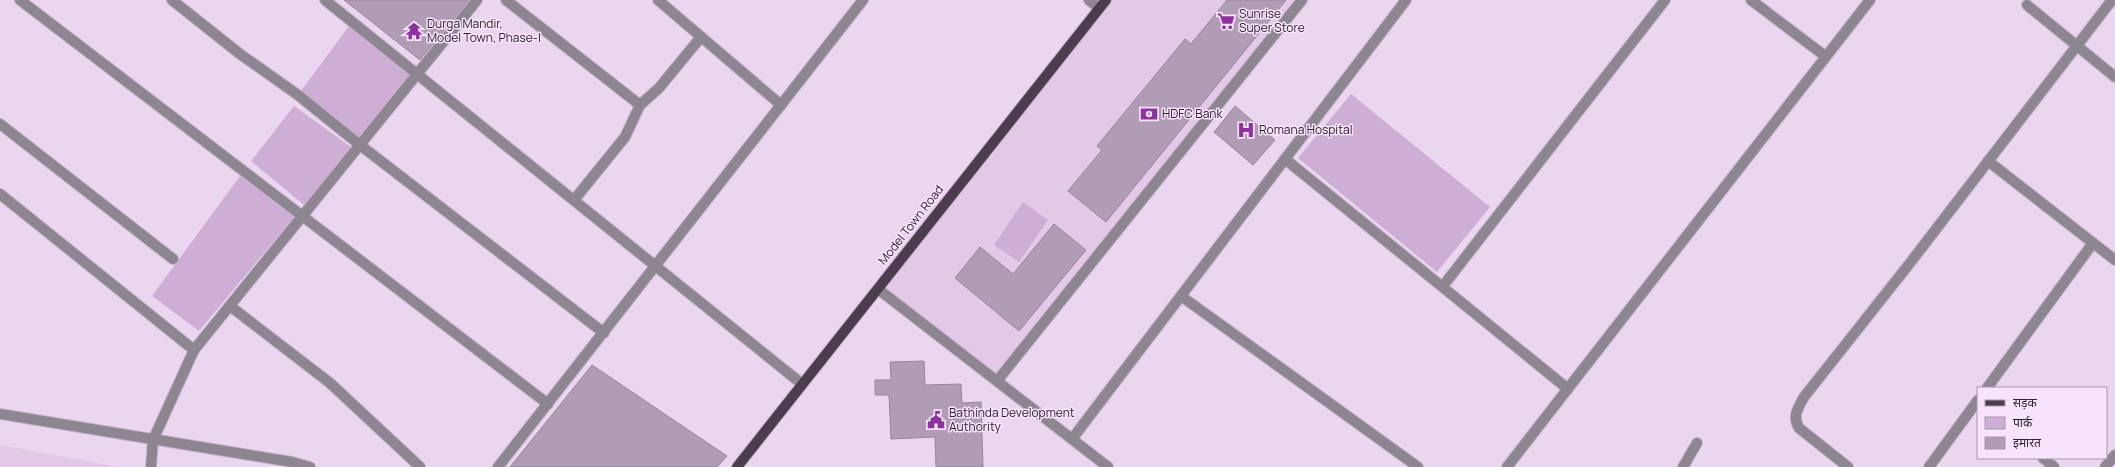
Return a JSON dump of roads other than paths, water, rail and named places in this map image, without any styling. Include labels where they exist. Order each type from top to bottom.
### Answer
[{"type":"main road","name":"Model Town Road","points":[[737,467],[1102,4]]},
{"type":"street","points":[[20,0],[548,404]]},
{"type":"street","points":[[172,0],[240,54],[298,95],[360,145],[604,333]]},
{"type":"street","points":[[151,467],[154,440],[194,350],[477,0]]},
{"type":"street","points":[[506,0],[640,105]]},
{"type":"street","points":[[658,0],[781,105]]},
{"type":"street","points":[[498,467],[604,333],[862,0]]},
{"type":"street","points":[[1089,0],[1102,4]]},
{"type":"street","points":[[997,381],[1302,0]]},
{"type":"street","points":[[1072,439],[1406,0]]},
{"type":"street","points":[[1443,286],[1665,0]]},
{"type":"street","points":[[1751,0],[1825,56]]},
{"type":"street","points":[[1507,467],[1870,0]]},
{"type":"street","points":[[1848,467],[1799,428],[1795,421],[1796,412],[1804,397],[2112,0]]},
{"type":"street","points":[[331,2],[802,384]]},
{"type":"street","points":[[2027,5],[2115,77]]},
{"type":"street","points":[[574,200],[625,137],[640,105],[659,88],[701,37]]},
{"type":"street","points":[[0,124],[173,259]]},
{"type":"street","points":[[1285,159],[1568,389]]},
{"type":"street","points":[[1988,161],[2115,260]]},
{"type":"street","points":[[0,194],[194,350]]},
{"type":"street","points":[[1988,387],[2093,244]]},
{"type":"street","points":[[878,289],[1108,467]]},
{"type":"street","points":[[1181,296],[1418,467]]},
{"type":"street","points":[[230,306],[330,383],[420,467]]},
{"type":"street","points":[[1929,467],[1977,403]]},
{"type":"street","points":[[0,414],[292,462],[310,467]]},
{"type":"street","points":[[1683,467],[1697,444]]},
{"type":"street","points":[[2105,467],[2115,455]]},
{"type":"street","points":[[2044,459],[2054,467]]},
{"type":"place","name":"Sunrise Super Store","points":[[1226,21]]},
{"type":"place","name":"Durga Mandir, Model Town, Phase-I","points":[[414,31]]},
{"type":"place","name":"HDFC Bank","points":[[1149,114]]},
{"type":"place","name":"Romana Hospital","points":[[1246,130]]},
{"type":"place","name":"Bathinda Development Authority","points":[[936,420]]}]
